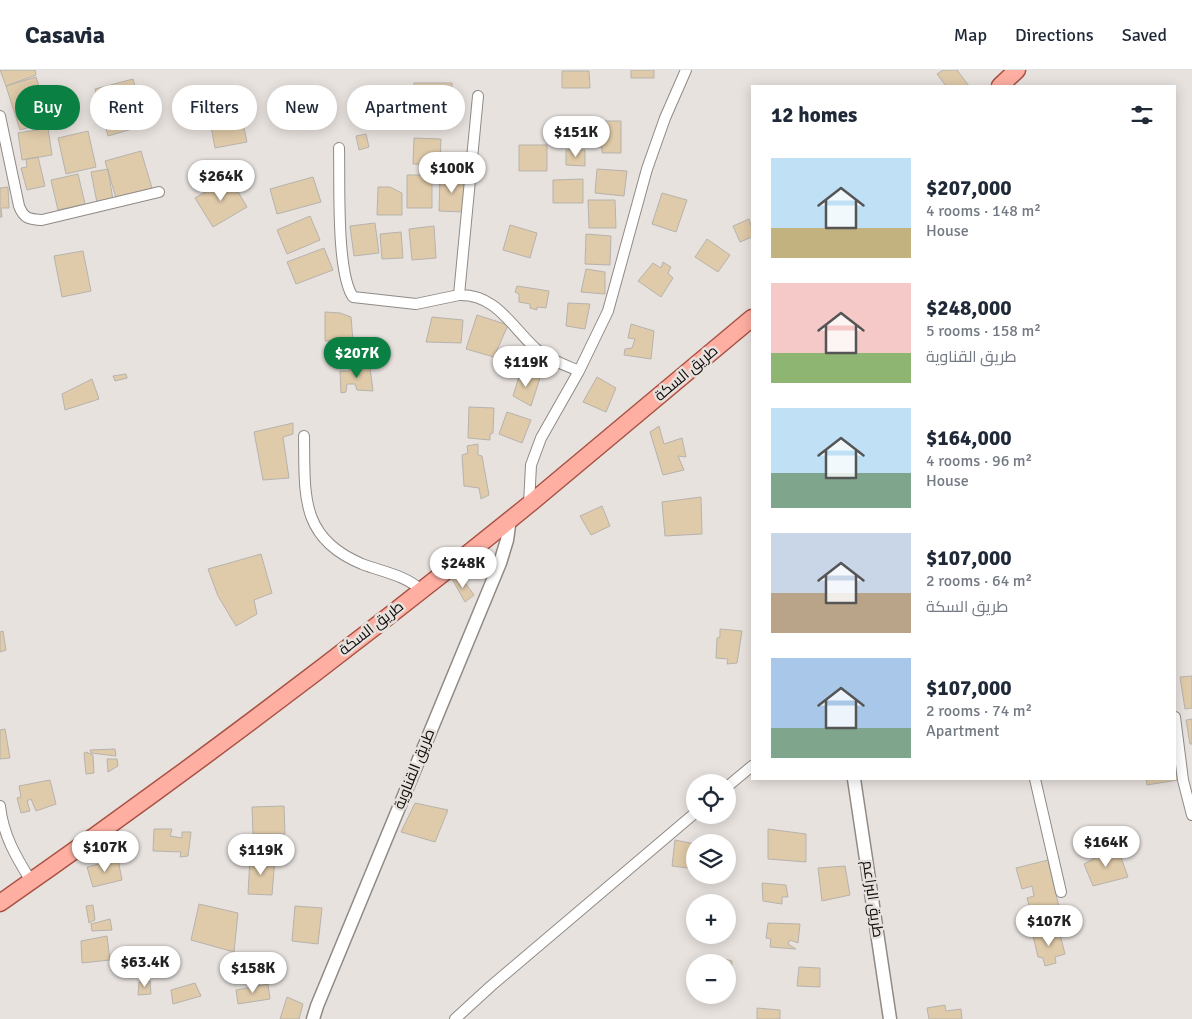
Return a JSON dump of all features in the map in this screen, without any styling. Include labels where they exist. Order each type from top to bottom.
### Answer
[{"type":"main road","points":[[1001,85],[1017,70]]},
{"type":"main road","name":"طريق السكة","points":[[0,903],[253,720],[421,590],[529,504],[751,319]]},
{"type":"street","points":[[529,504],[531,465],[541,438],[579,371],[608,311],[647,169],[665,118],[686,70]]},
{"type":"street","points":[[460,296],[478,96]]},
{"type":"street","points":[[0,116],[18,206],[23,216],[28,219],[42,220],[159,192]]},
{"type":"street","points":[[339,148],[343,270],[348,290],[353,297],[416,304],[470,295],[490,302],[501,311],[536,350],[557,362],[579,371]]},
{"type":"street","points":[[304,436],[306,500],[314,525],[331,545],[342,553],[362,563],[398,576],[421,590]]},
{"type":"street","name":"طريق القناوية","points":[[313,1019],[316,1006],[500,563],[507,540],[510,518]]},
{"type":"street","points":[[1176,725],[1183,780],[1192,816]]},
{"type":"street","points":[[736,779],[751,767]]},
{"type":"street","name":"طريق البراعم","points":[[854,780],[890,1019]]},
{"type":"street","points":[[1035,780],[1061,892]]},
{"type":"street","points":[[0,806],[4,845],[31,881]]},
{"type":"street","points":[[455,1019],[491,986],[686,821]]},
{"type":"building","points":[[0,70],[35,70],[36,75],[6,86]]},
{"type":"building","points":[[631,70],[654,70],[654,78],[631,78]]},
{"type":"building","points":[[943,70],[957,70],[968,85],[945,85],[937,74]]},
{"type":"building","points":[[562,71],[589,71],[590,88],[562,88]]},
{"type":"building","points":[[36,77],[39,85],[15,85],[15,114],[6,86]]},
{"type":"building","points":[[133,79],[135,85],[110,85]]},
{"type":"building","points":[[414,83],[452,83],[452,85],[414,85]]},
{"type":"building","points":[[577,121],[577,141],[564,141],[564,146],[552,146],[551,122]]},
{"type":"building","points":[[586,121],[621,121],[621,153],[602,153],[602,147],[586,147]]},
{"type":"building","points":[[48,130],[52,155],[22,160],[18,133]]},
{"type":"building","points":[[106,130],[129,130],[108,136]]},
{"type":"building","points":[[212,130],[244,130],[247,142],[215,148]]},
{"type":"building","points":[[88,131],[96,167],[66,174],[58,138]]},
{"type":"building","points":[[366,134],[369,147],[359,150],[356,136]]},
{"type":"building","points":[[414,138],[441,139],[440,165],[413,164]]},
{"type":"building","points":[[519,145],[547,145],[547,171],[519,171]]},
{"type":"building","points":[[566,150],[585,150],[585,166],[566,165]]},
{"type":"building","points":[[141,151],[152,188],[116,198],[105,161]]},
{"type":"building","points":[[38,157],[45,186],[27,190],[21,168],[27,167],[26,159]]},
{"type":"building","points":[[108,169],[113,200],[97,203],[91,172]]},
{"type":"building","points":[[597,169],[627,171],[624,196],[595,193]]},
{"type":"building","points":[[78,174],[85,204],[58,210],[51,180]]},
{"type":"building","points":[[407,175],[432,175],[432,208],[407,208]]},
{"type":"building","points":[[440,176],[465,177],[464,212],[439,211]]},
{"type":"building","points":[[313,177],[321,202],[277,214],[270,189]]},
{"type":"building","points":[[230,178],[247,207],[213,227],[195,198]]},
{"type":"building","points":[[583,179],[583,203],[553,203],[553,180]]},
{"type":"building","points":[[8,187],[9,208],[1,208],[2,217],[0,217],[0,188]]},
{"type":"building","points":[[378,187],[390,187],[402,193],[402,215],[377,215]]},
{"type":"building","points":[[662,193],[687,200],[676,232],[652,224]]},
{"type":"building","points":[[588,200],[615,200],[616,228],[589,228]]},
{"type":"building","points":[[310,216],[320,240],[287,254],[277,230]]},
{"type":"building","points":[[749,219],[751,237],[740,242],[733,226]]},
{"type":"building","points":[[375,223],[379,253],[354,256],[350,226]]},
{"type":"building","points":[[510,225],[537,233],[530,258],[503,250]]},
{"type":"building","points":[[434,226],[436,258],[412,260],[409,229]]},
{"type":"building","points":[[401,232],[403,258],[382,259],[380,234]]},
{"type":"building","points":[[586,234],[611,236],[610,265],[585,264]]},
{"type":"building","points":[[707,239],[730,255],[718,272],[695,257]]},
{"type":"building","points":[[324,248],[333,270],[296,284],[287,262]]},
{"type":"building","points":[[83,251],[91,291],[62,297],[54,256]]},
{"type":"building","points":[[663,262],[671,267],[668,273],[673,278],[661,297],[638,281],[653,263],[661,268]]},
{"type":"building","points":[[586,269],[605,272],[605,294],[581,292]]},
{"type":"building","points":[[517,286],[549,291],[546,308],[537,307],[537,310],[530,308],[530,304],[519,302],[519,294],[515,292]]},
{"type":"building","points":[[568,303],[590,304],[585,329],[566,326]]},
{"type":"building","points":[[325,312],[340,313],[351,317],[353,341],[325,341]]},
{"type":"building","points":[[477,315],[508,325],[494,357],[466,349]]},
{"type":"building","points":[[432,317],[463,320],[461,343],[426,342]]},
{"type":"building","points":[[631,324],[654,331],[651,359],[624,355],[625,349],[632,348],[635,339],[628,338]]},
{"type":"building","points":[[350,367],[370,367],[373,391],[357,390],[355,384],[347,384],[346,392],[341,393],[340,371],[349,371]]},
{"type":"building","points":[[521,370],[540,378],[531,406],[513,396]]},
{"type":"building","points":[[126,374],[127,378],[115,381],[113,376]]},
{"type":"building","points":[[597,377],[616,388],[606,412],[583,402]]},
{"type":"building","points":[[92,379],[99,399],[65,410],[62,394]]},
{"type":"building","points":[[469,407],[494,408],[493,433],[490,434],[490,440],[468,438]]},
{"type":"building","points":[[507,412],[531,420],[522,443],[499,434]]},
{"type":"building","points":[[293,423],[293,434],[283,437],[289,478],[263,480],[254,432]]},
{"type":"building","points":[[659,426],[664,444],[682,438],[686,457],[678,456],[684,470],[663,475],[650,432]]},
{"type":"building","points":[[478,444],[478,455],[482,456],[489,495],[481,499],[479,488],[464,486],[462,455],[468,453],[467,446]]},
{"type":"building","points":[[701,497],[702,534],[665,536],[662,502]]},
{"type":"building","points":[[602,506],[610,526],[591,535],[580,516]]},
{"type":"building","points":[[261,554],[272,593],[254,600],[257,614],[236,626],[218,596],[208,569]]},
{"type":"building","points":[[460,576],[474,595],[465,602],[452,579]]},
{"type":"building","points":[[720,629],[742,631],[737,663],[727,664],[728,659],[716,658],[717,638],[720,637]]},
{"type":"building","points":[[3,631],[6,650],[0,652],[0,632]]},
{"type":"building","points":[[1192,676],[1192,708],[1185,709],[1180,677]]},
{"type":"building","points":[[1192,719],[1192,744],[1190,744],[1186,720]]},
{"type":"building","points":[[5,729],[10,758],[0,759],[0,730]]},
{"type":"building","points":[[115,749],[116,756],[91,753],[90,750]]},
{"type":"building","points":[[84,753],[93,755],[94,773],[86,774]]},
{"type":"building","points":[[107,759],[117,759],[118,766],[108,772]]},
{"type":"building","points":[[1176,765],[1178,780],[1147,785],[1146,780],[1176,780]]},
{"type":"building","points":[[50,780],[56,804],[36,811],[31,799],[27,801],[30,811],[21,813],[17,798],[21,797],[19,786]]},
{"type":"building","points":[[415,803],[448,810],[435,842],[401,832]]},
{"type":"building","points":[[284,806],[285,834],[253,834],[252,807]]},
{"type":"building","points":[[154,829],[172,829],[170,836],[182,838],[182,832],[191,832],[188,856],[180,857],[181,852],[153,851]]},
{"type":"building","points":[[768,829],[806,834],[806,862],[768,859]]},
{"type":"building","points":[[675,840],[686,842],[686,868],[672,866]]},
{"type":"building","points":[[1117,846],[1128,877],[1093,886],[1084,864]]},
{"type":"building","points":[[250,857],[275,858],[272,895],[248,894]]},
{"type":"building","points":[[118,859],[122,880],[93,887],[87,867]]},
{"type":"building","points":[[1048,860],[1059,907],[1031,913],[1027,898],[1034,896],[1032,886],[1022,889],[1016,868]]},
{"type":"building","points":[[845,866],[850,895],[822,901],[818,868]]},
{"type":"building","points":[[762,883],[786,885],[788,897],[782,897],[782,904],[763,901]]},
{"type":"building","points":[[199,904],[238,913],[234,952],[191,940]]},
{"type":"building","points":[[93,905],[95,920],[89,923],[86,906]]},
{"type":"building","points":[[295,906],[322,908],[318,944],[292,941]]},
{"type":"building","points":[[110,919],[112,930],[92,931],[91,924]]},
{"type":"building","points":[[768,923],[800,924],[798,943],[790,940],[788,944],[796,949],[770,947],[771,939],[766,938]]},
{"type":"building","points":[[1059,930],[1065,954],[1055,957],[1056,963],[1045,966],[1043,958],[1038,957],[1033,936]]},
{"type":"building","points":[[107,936],[110,960],[82,963],[81,941]]},
{"type":"building","points":[[799,967],[820,968],[820,987],[797,986]]},
{"type":"building","points":[[150,981],[151,994],[138,995],[139,982]]},
{"type":"building","points":[[195,983],[201,996],[173,1004],[171,990]]},
{"type":"building","points":[[268,984],[270,999],[238,1004],[236,990]]},
{"type":"building","points":[[287,997],[303,1004],[299,1019],[280,1019]]},
{"type":"building","points":[[945,1005],[946,1011],[961,1009],[962,1019],[929,1019],[927,1008]]},
{"type":"building","points":[[757,1008],[780,1010],[780,1019],[757,1019]]}]
